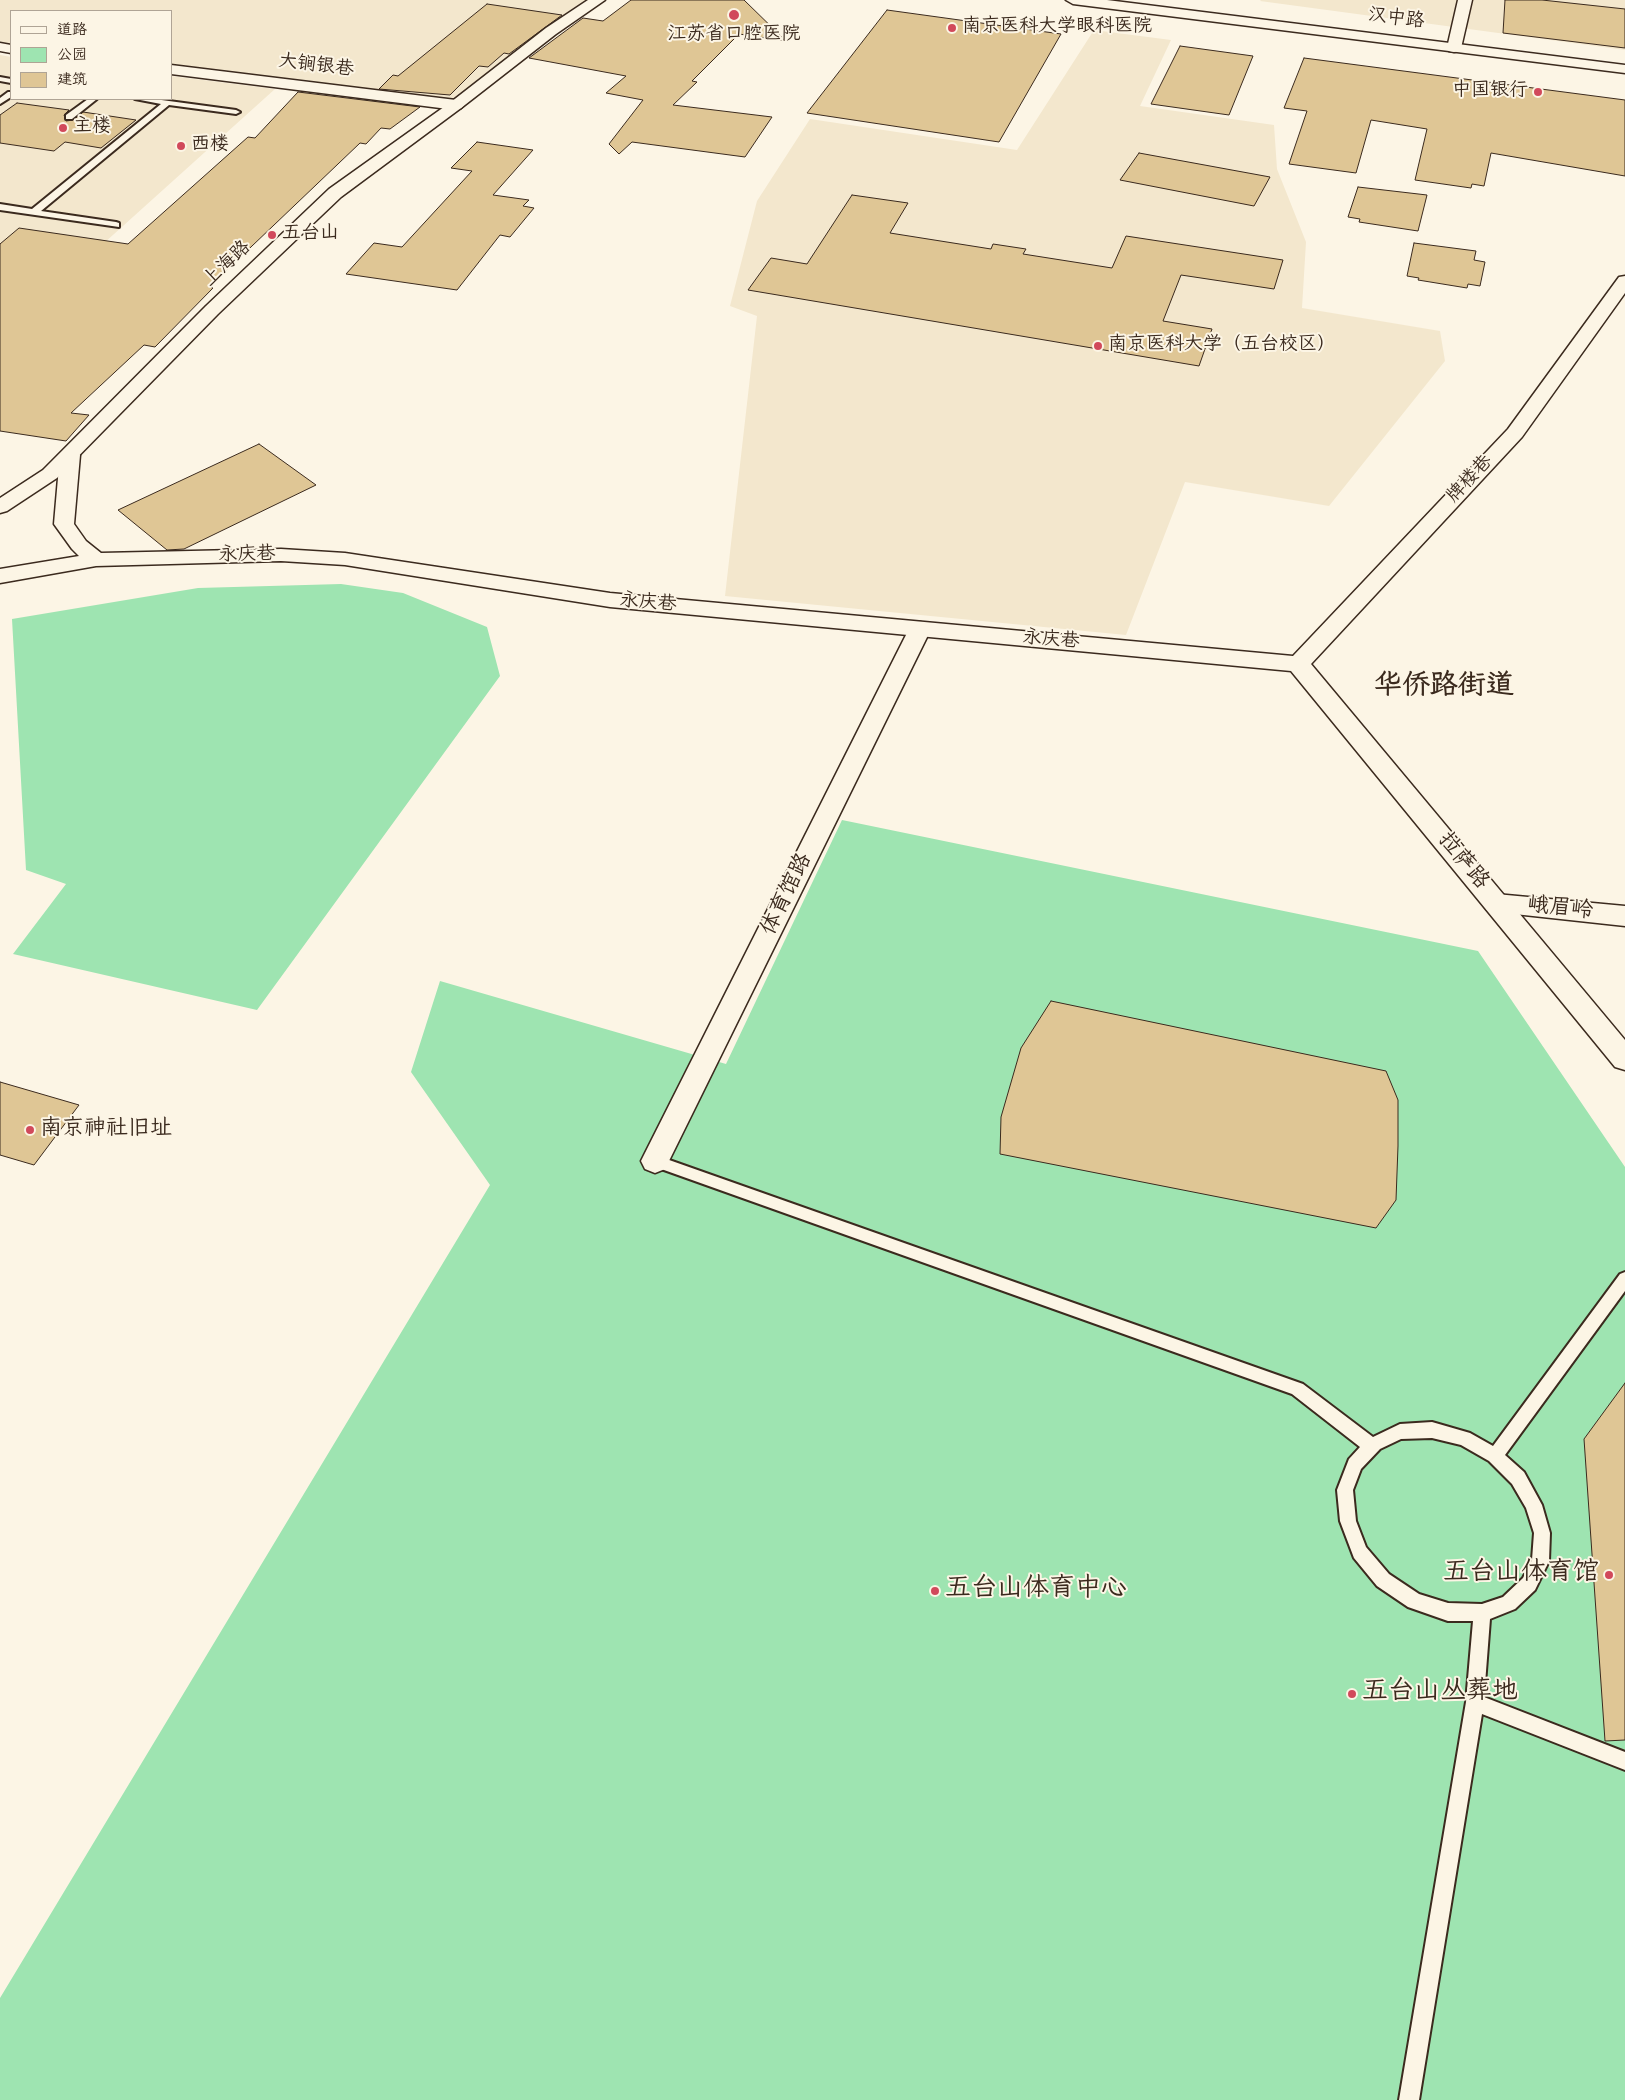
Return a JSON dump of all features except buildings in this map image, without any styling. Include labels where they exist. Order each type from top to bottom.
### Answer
[{"type":"street","name":"上海路","points":[[0,507],[50,474],[212,310],[335,193],[456,106],[551,31],[598,0]]},
{"type":"street","name":"汉中路","points":[[1073,0],[1625,69]]},
{"type":"street","points":[[1454,48],[1465,0]]},
{"type":"street","name":"大锏银巷","points":[[172,68],[456,106]]},
{"type":"street","name":"牌楼巷","points":[[1298,664],[1515,432],[1625,281]]},
{"type":"street","points":[[70,455],[64,524],[79,545],[96,560]]},
{"type":"street","name":"永庆巷","points":[[0,576],[96,560],[282,555],[345,559],[610,600],[1298,664]]},
{"type":"street","name":"体育馆路","points":[[655,1161],[920,629]]},
{"type":"street","name":"拉萨路","points":[[1298,664],[1625,1060]]},
{"type":"street","name":"峨眉岭","points":[[1496,903],[1625,916]]},
{"type":"lane","points":[[69,117],[92,100]]},
{"type":"lane","points":[[146,100],[236,112]]},
{"type":"lane","points":[[34,212],[167,103]]},
{"type":"lane","points":[[0,207],[116,225]]},
{"type":"lane","points":[[655,1161],[1297,1389],[1372,1446]]},
{"type":"lane","points":[[1495,1456],[1625,1279]]},
{"type":"lane","points":[[1432,1430],[1464,1438],[1495,1456],[1518,1478],[1534,1505],[1542,1533],[1540,1561],[1529,1584],[1509,1603],[1482,1613],[1448,1612],[1414,1601],[1383,1580],[1360,1552],[1348,1521],[1346,1490],[1355,1464],[1372,1446],[1400,1432],[1432,1430]]},
{"type":"lane","points":[[1409,2100],[1475,1702],[1482,1613]]},
{"type":"lane","points":[[1475,1702],[1625,1761]]},
{"type":"shaded area","points":[[0,0],[604,0],[456,105],[172,69],[172,10],[10,10],[10,49],[0,47]]},
{"type":"shaded area","points":[[1625,0],[1625,50],[1260,1]]},
{"type":"shaded area","name":"南京医科大学（五台校区）","points":[[1094,30],[1171,40],[1140,106],[1274,125],[1277,169],[1306,242],[1302,308],[1440,331],[1445,361],[1329,506],[1185,482],[1126,635],[725,596],[757,316],[730,306],[757,201],[810,119],[1017,150]]},
{"type":"shaded area","points":[[0,55],[10,57],[10,100],[172,100],[172,76],[275,89],[63,280],[0,270]]},
{"type":"green space","points":[[341,584],[403,593],[487,627],[500,676],[257,1010],[13,954],[66,884],[26,870],[12,619],[198,588]]},
{"type":"green space","name":"五台山体育中心","points":[[842,820],[1478,951],[1625,1167],[1625,2100],[0,2100],[0,1998],[490,1185],[411,1072],[440,981],[726,1064]]},
{"type":"place","name":"江苏省口腔医院","points":[[734,15]]},
{"type":"place","name":"南京医科大学眼科医院","points":[[952,28]]},
{"type":"place","name":"中国银行","points":[[1538,92]]},
{"type":"place","name":"主楼","points":[[63,128]]},
{"type":"place","name":"西楼","points":[[181,146]]},
{"type":"place","name":"五台山","points":[[272,235]]},
{"type":"place","name":"南京医科大学（五台校区）","points":[[1098,346]]},
{"type":"place","name":"南京神社旧址","points":[[30,1130]]},
{"type":"place","name":"五台山体育馆","points":[[1609,1575]]},
{"type":"place","name":"五台山体育中心","points":[[935,1591]]},
{"type":"place","name":"五台山丛葬地","points":[[1352,1694]]},
{"type":"district","name":"华侨路街道","points":[[1444,688]]}]
